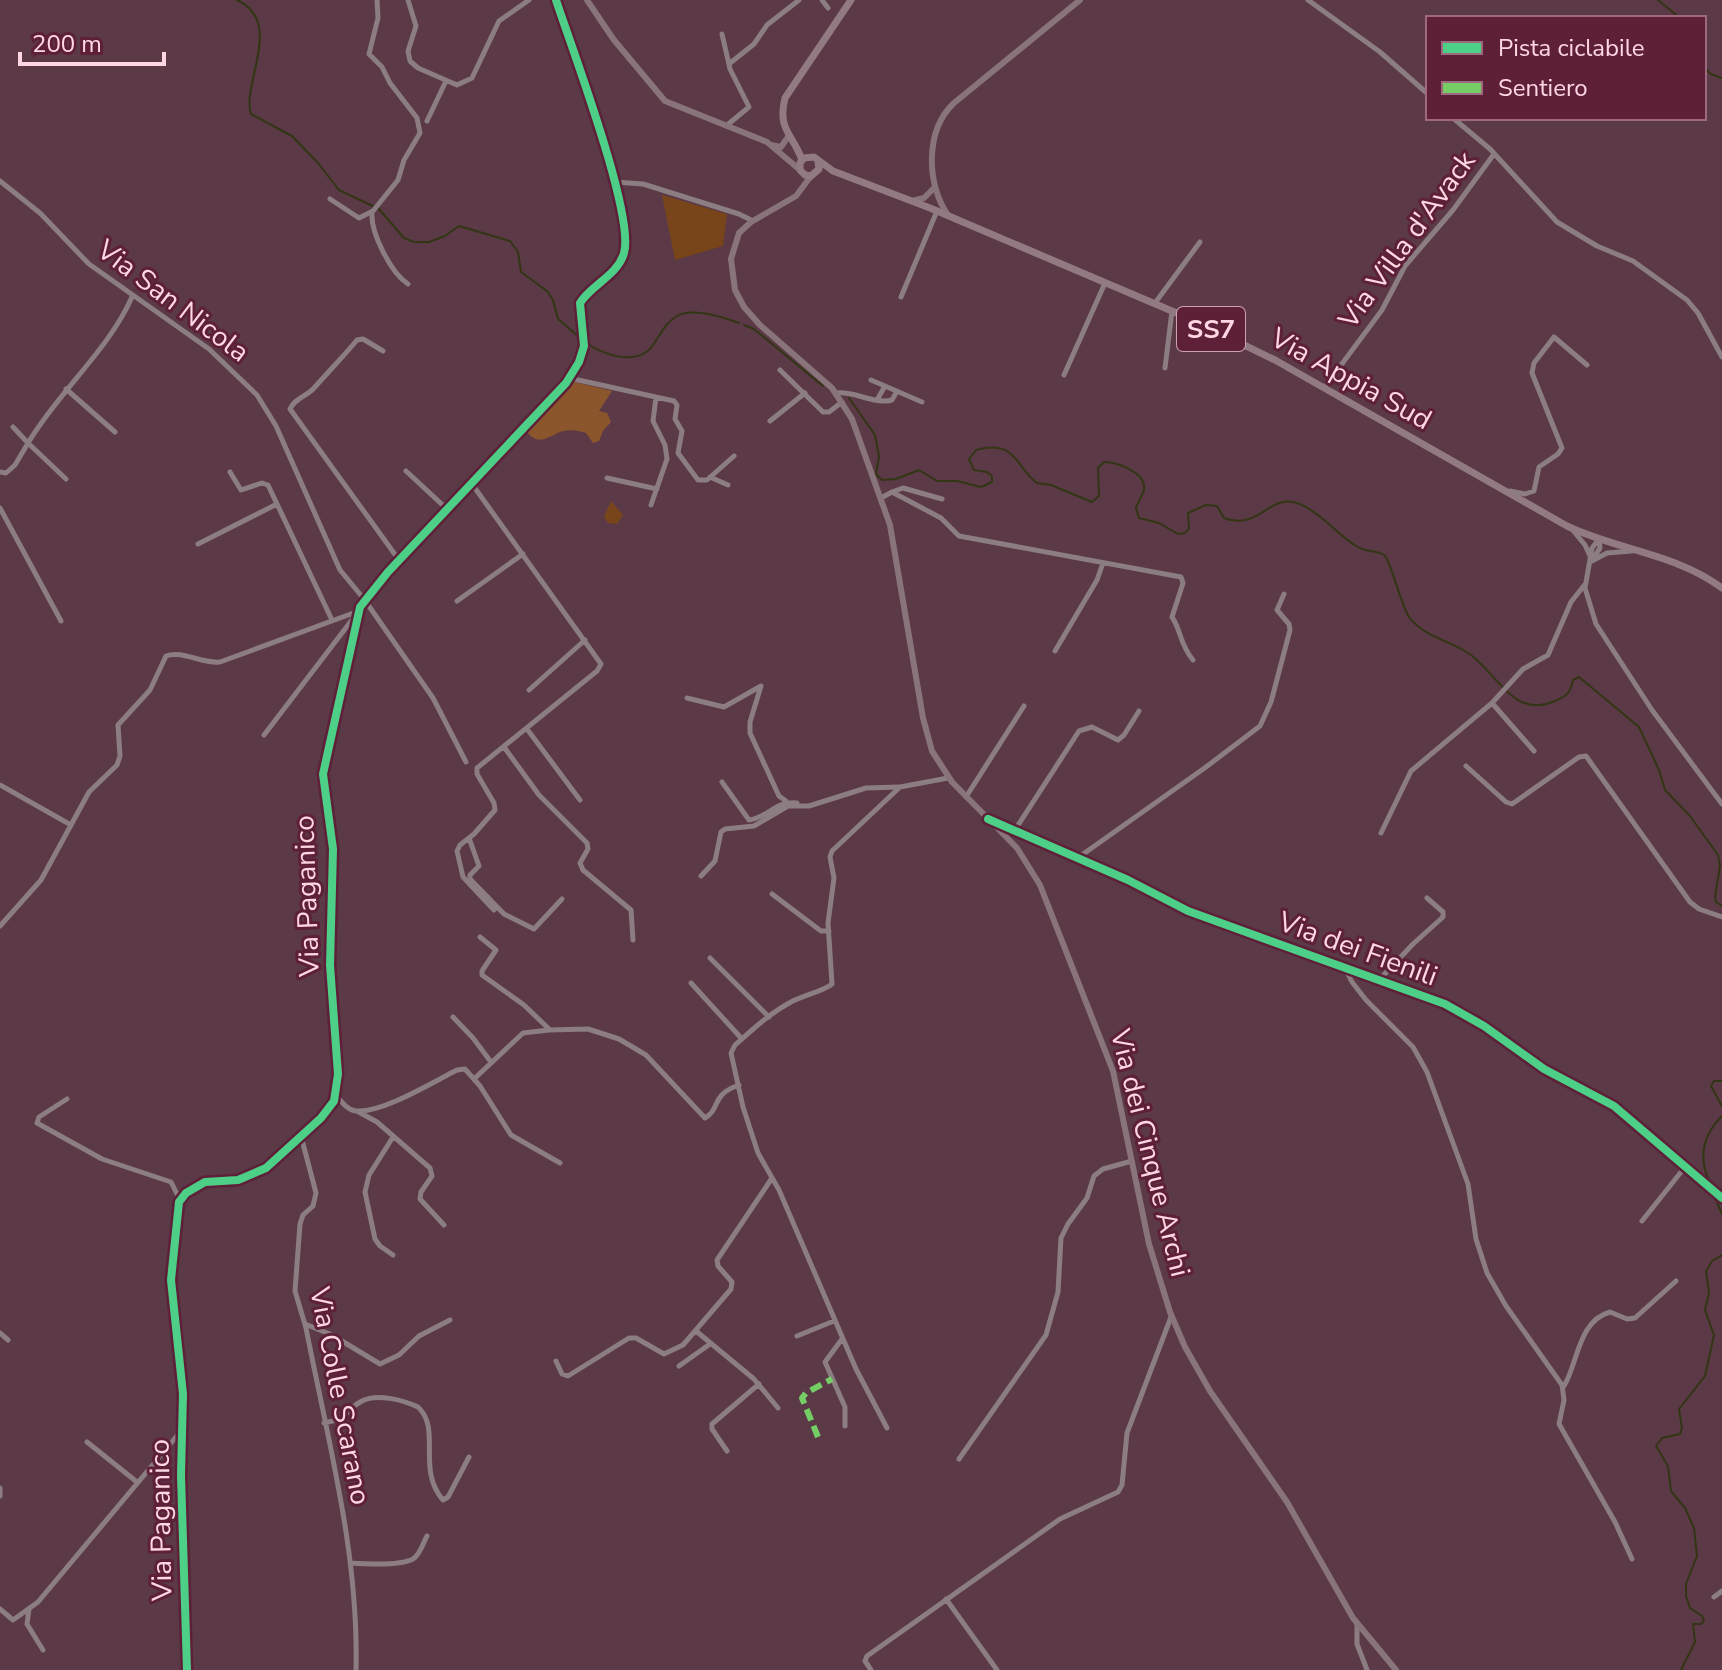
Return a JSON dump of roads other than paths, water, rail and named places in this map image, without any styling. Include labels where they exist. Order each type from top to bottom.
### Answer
[{"type":"main road","points":[[587,0],[611,36],[662,98],[674,106],[771,145],[784,146],[788,137],[782,115],[785,98],[851,0]]},
{"type":"main road","points":[[934,209],[934,139],[937,125],[946,111],[1080,0]]},
{"type":"main road","name":"SS7","points":[[788,137],[818,162]]},
{"type":"main road","name":"SS7","points":[[795,144],[802,160]]},
{"type":"main road","points":[[771,145],[801,171]]},
{"type":"main road","points":[[785,158],[802,160],[811,156]]},
{"type":"main road","points":[[800,193],[802,160]]},
{"type":"main road","points":[[800,193],[814,174],[818,162]]},
{"type":"main road","name":"Via Appia Sud","points":[[818,162],[833,171],[934,209],[1172,310],[1275,360],[1571,527],[1691,569],[1722,588]]},
{"type":"main road","name":"SS7","points":[[801,171],[814,174],[833,171]]},
{"type":"main road","points":[[912,201],[924,198],[935,187]]},
{"type":"main road","points":[[935,187],[948,215]]},
{"type":"main road","name":"Via dei Cinque Archi","points":[[800,193],[739,233],[732,250],[731,272],[736,293],[760,325],[843,401],[881,498],[896,554],[925,728],[934,755],[948,778],[1019,850],[1040,885],[1113,1071],[1148,1239],[1172,1316],[1207,1386],[1287,1502],[1357,1624],[1396,1670]]},
{"type":"street","points":[[377,0],[378,20],[369,45],[369,55],[383,69],[421,128],[404,160],[399,178],[373,211],[372,222],[377,240],[400,278],[408,284]]},
{"type":"street","points":[[408,0],[416,26],[408,49],[410,60],[415,66],[457,85],[469,81],[499,21],[529,0]]},
{"type":"street","name":"Via Paganico","points":[[336,1095],[338,1074],[330,959],[333,849],[323,774],[359,611],[364,599],[399,560],[569,378],[583,350],[584,332],[579,312],[581,302],[615,269],[624,252],[623,218],[614,182],[556,0]]},
{"type":"street","points":[[729,65],[756,42],[768,23],[799,0]]},
{"type":"street","points":[[822,0],[828,8]]},
{"type":"street","points":[[1308,0],[1385,56],[1426,92]]},
{"type":"street","points":[[722,34],[729,65],[751,108],[726,126]]},
{"type":"street","points":[[427,121],[446,81]]},
{"type":"street","points":[[1455,120],[1494,154],[1559,224],[1597,246],[1633,261],[1687,300],[1698,313],[1722,357]]},
{"type":"street","name":"Via Villa d'Avack","points":[[1324,388],[1382,310],[1405,266],[1453,210],[1494,154]]},
{"type":"street","name":"Via San Nicola","points":[[0,181],[40,213],[86,261],[132,297],[209,349],[259,397],[276,426],[338,566],[364,599]]},
{"type":"street","points":[[614,182],[651,186],[753,221]]},
{"type":"street","points":[[330,199],[359,218],[373,211]]},
{"type":"street","points":[[901,297],[934,209]]},
{"type":"street","points":[[1155,303],[1200,242]]},
{"type":"street","points":[[1064,375],[1106,282]]},
{"type":"street","points":[[0,472],[6,473],[14,467],[66,389],[117,327],[132,297]]},
{"type":"street","points":[[1165,368],[1172,310]]},
{"type":"street","points":[[1497,486],[1521,494],[1532,492],[1536,488],[1540,465],[1561,450],[1532,370],[1550,340],[1557,338],[1587,365]]},
{"type":"street","points":[[383,351],[363,339],[357,340],[340,362],[312,390],[291,404],[290,409],[399,560]]},
{"type":"street","points":[[780,370],[825,413],[843,401]]},
{"type":"street","points":[[569,378],[671,400],[676,404],[675,419],[682,431],[678,448],[682,461],[698,480],[705,481],[734,456]]},
{"type":"street","points":[[871,380],[922,402]]},
{"type":"street","points":[[877,400],[885,386]]},
{"type":"street","points":[[66,389],[115,432]]},
{"type":"street","points":[[837,393],[846,392],[890,402],[897,391]]},
{"type":"street","points":[[770,421],[805,393]]},
{"type":"street","points":[[651,505],[667,454],[653,421],[656,397]]},
{"type":"street","points":[[13,427],[66,479]]},
{"type":"street","points":[[406,471],[448,510]]},
{"type":"street","points":[[230,472],[242,491],[266,483],[332,620]]},
{"type":"street","points":[[710,477],[728,485]]},
{"type":"street","points":[[607,478],[657,489]]},
{"type":"street","points":[[472,484],[600,661],[600,667],[477,768],[477,774],[495,808],[493,814],[457,849],[462,873],[494,910]]},
{"type":"street","points":[[881,498],[903,488],[942,499]]},
{"type":"street","points":[[892,492],[943,520],[959,536],[1183,579],[1172,616],[1178,626],[1180,642],[1193,660]]},
{"type":"street","points":[[198,544],[277,504]]},
{"type":"street","points":[[0,508],[61,621]]},
{"type":"street","points":[[1571,527],[1586,547],[1591,561]]},
{"type":"street","points":[[1599,539],[1592,548],[1586,583],[1587,601],[1599,631],[1652,710],[1722,804]]},
{"type":"street","points":[[1591,561],[1607,553],[1633,551]]},
{"type":"street","points":[[457,601],[523,554]]},
{"type":"street","points":[[1055,651],[1097,580],[1103,563]]},
{"type":"street","points":[[1381,833],[1409,773],[1492,703],[1523,669],[1549,654],[1571,602],[1586,583]]},
{"type":"street","points":[[1079,857],[1196,775],[1262,724],[1271,705],[1290,630],[1289,624],[1277,610],[1284,594]]},
{"type":"street","points":[[364,599],[438,705],[466,762]]},
{"type":"street","points":[[0,926],[39,883],[91,790],[119,762],[118,725],[150,690],[165,658],[174,654],[204,662],[222,661],[359,611]]},
{"type":"street","name":"Via Paganico","points":[[264,735],[359,611]]},
{"type":"street","points":[[529,690],[585,640]]},
{"type":"street","points":[[687,698],[724,707],[761,686],[750,722],[751,735],[779,796],[786,801],[814,804]]},
{"type":"street","points":[[1492,703],[1534,751]]},
{"type":"street","points":[[966,797],[1024,706]]},
{"type":"street","points":[[1015,830],[1079,731],[1091,726],[1117,740],[1124,735],[1139,711]]},
{"type":"street","points":[[527,729],[580,800]]},
{"type":"street","points":[[504,747],[539,795],[587,843],[588,849],[580,863],[582,869],[631,910],[633,940]]},
{"type":"street","points":[[1466,766],[1512,804],[1579,757],[1586,756],[1689,900],[1699,909],[1722,917]]},
{"type":"street","points":[[701,876],[715,861],[724,830],[752,827],[786,807],[814,804],[862,789],[900,787],[948,778]]},
{"type":"street","points":[[722,782],[749,820],[757,819],[786,801]]},
{"type":"street","points":[[0,785],[71,825]]},
{"type":"street","points":[[887,1428],[842,1339],[756,1148],[731,1051],[769,1017],[807,994],[831,986],[829,931],[834,878],[830,853],[900,787]]},
{"type":"street","name":"Via dei Fienili","points":[[988,819],[1079,857],[1188,911],[1445,1004],[1541,1067],[1614,1106],[1722,1198]]},
{"type":"street","points":[[469,838],[479,867],[469,877],[506,916],[529,928],[536,928],[562,899]]},
{"type":"street","points":[[772,894],[817,929],[829,931]]},
{"type":"street","points":[[1380,979],[1443,917],[1443,912],[1427,898]]},
{"type":"street","points":[[480,937],[496,948],[482,975],[521,1003],[549,1030]]},
{"type":"street","points":[[710,958],[769,1017]]},
{"type":"street","points":[[1344,967],[1353,984],[1410,1043],[1426,1070],[1467,1181],[1476,1239],[1487,1273],[1506,1306],[1563,1387]]},
{"type":"street","points":[[691,983],[742,1039]]},
{"type":"street","points":[[453,1017],[491,1062]]},
{"type":"street","points":[[474,1079],[521,1034],[591,1030],[629,1044],[653,1060],[705,1118],[711,1115],[722,1093],[739,1085]]},
{"type":"street","points":[[356,1111],[399,1100],[458,1069],[465,1069],[511,1135],[560,1163]]},
{"type":"street","points":[[67,1099],[39,1117],[37,1123],[98,1158],[172,1183],[180,1200],[209,1180],[238,1180],[259,1172],[325,1113],[336,1095],[346,1106],[375,1120],[431,1169],[432,1176],[420,1199],[444,1225]]},
{"type":"street","name":"Via Colle Scarano","points":[[301,1136],[316,1193],[315,1203],[302,1217],[300,1226],[295,1291],[305,1324],[351,1563],[356,1604],[356,1670]]},
{"type":"street","points":[[393,1137],[369,1175],[365,1194],[376,1241],[393,1255]]},
{"type":"street","points":[[959,1459],[1046,1335],[1058,1292],[1061,1236],[1087,1198],[1094,1176],[1101,1170],[1133,1161]]},
{"type":"street","points":[[1642,1221],[1685,1167]]},
{"type":"street","points":[[556,1361],[563,1375],[568,1376],[629,1338],[636,1338],[665,1354],[680,1347],[732,1286],[717,1260],[772,1178]]},
{"type":"street","name":"Via Paganico","points":[[180,1200],[171,1276],[183,1394],[181,1431],[187,1670]]},
{"type":"street","points":[[1632,1559],[1612,1516],[1559,1424],[1564,1402],[1563,1387],[1580,1343],[1599,1317],[1610,1312],[1627,1319],[1635,1318],[1676,1281]]},
{"type":"street","points":[[871,1670],[865,1661],[867,1656],[946,1599],[1058,1520],[1120,1491],[1127,1433],[1172,1316]]},
{"type":"street","points":[[305,1324],[336,1337],[380,1364],[399,1355],[421,1334],[450,1320]]},
{"type":"street","points":[[797,1336],[834,1321]]},
{"type":"street","points":[[696,1331],[759,1384],[778,1408]]},
{"type":"street","points":[[0,1333],[8,1340]]},
{"type":"street","points":[[842,1339],[825,1364],[845,1407],[845,1426]]},
{"type":"street","points":[[679,1366],[710,1344]]},
{"type":"street","points":[[727,1451],[712,1429],[712,1424],[759,1384]]},
{"type":"street","points":[[324,1423],[343,1418],[360,1402],[371,1398],[398,1400],[418,1407],[424,1412],[428,1423],[428,1463],[443,1500],[450,1494],[469,1457]]},
{"type":"street","points":[[0,1609],[12,1620],[30,1608],[67,1569],[181,1431]]},
{"type":"street","points":[[87,1442],[137,1482]]},
{"type":"street","points":[[0,1488],[0,1496]]},
{"type":"street","points":[[351,1563],[382,1564],[411,1560],[417,1556],[427,1536]]},
{"type":"street","points":[[1714,1597],[1722,1591]]},
{"type":"street","points":[[946,1599],[997,1670]]},
{"type":"street","points":[[30,1608],[27,1624],[43,1650]]},
{"type":"street","points":[[1357,1624],[1357,1644],[1367,1670]]},
{"type":"waterway","points":[[237,0],[251,10],[258,23],[260,38],[249,101],[251,114],[292,136],[339,190],[379,209],[404,238],[429,242],[459,226],[510,241],[518,252],[521,272],[547,291],[558,319],[580,338]]},
{"type":"waterway","points":[[1658,0],[1678,16]]},
{"type":"waterway","points":[[1706,69],[1722,78]]},
{"type":"waterway","points":[[585,342],[620,357],[639,356],[647,352],[669,322],[684,313],[708,314],[739,323]]},
{"type":"waterway","points":[[744,325],[754,329],[823,386]]},
{"type":"waterway","points":[[849,398],[875,435],[879,456],[876,474],[882,480],[896,479],[919,470],[937,481],[957,481],[981,487],[992,482],[992,476],[974,470],[969,459],[976,450],[1000,448],[1014,456],[1037,483],[1051,485],[1092,502],[1099,496],[1098,468],[1104,462],[1129,469],[1144,483],[1136,508],[1139,518],[1159,523],[1178,534],[1185,533],[1189,528],[1188,513],[1206,505],[1217,506],[1224,518],[1237,521],[1257,516],[1282,502],[1309,509],[1356,546],[1384,555],[1406,611],[1415,624],[1471,655],[1518,700],[1541,705],[1555,701],[1568,693],[1573,680],[1579,677],[1639,727],[1665,790],[1690,816],[1718,855],[1720,866],[1715,897],[1722,906]]},
{"type":"waterway","points":[[1722,1081],[1714,1081],[1711,1086],[1722,1106]]},
{"type":"waterway","points":[[1710,1183],[1704,1165],[1704,1147],[1710,1131],[1722,1116]]},
{"type":"waterway","points":[[1715,1197],[1722,1214]]},
{"type":"waterway","points":[[1681,1670],[1695,1642],[1693,1624],[1704,1621],[1690,1608],[1686,1596],[1686,1584],[1697,1556],[1694,1528],[1685,1508],[1671,1491],[1668,1466],[1656,1446],[1662,1438],[1680,1434],[1679,1409],[1705,1376],[1714,1335],[1705,1310],[1709,1293],[1706,1271],[1712,1261],[1722,1255]]}]
